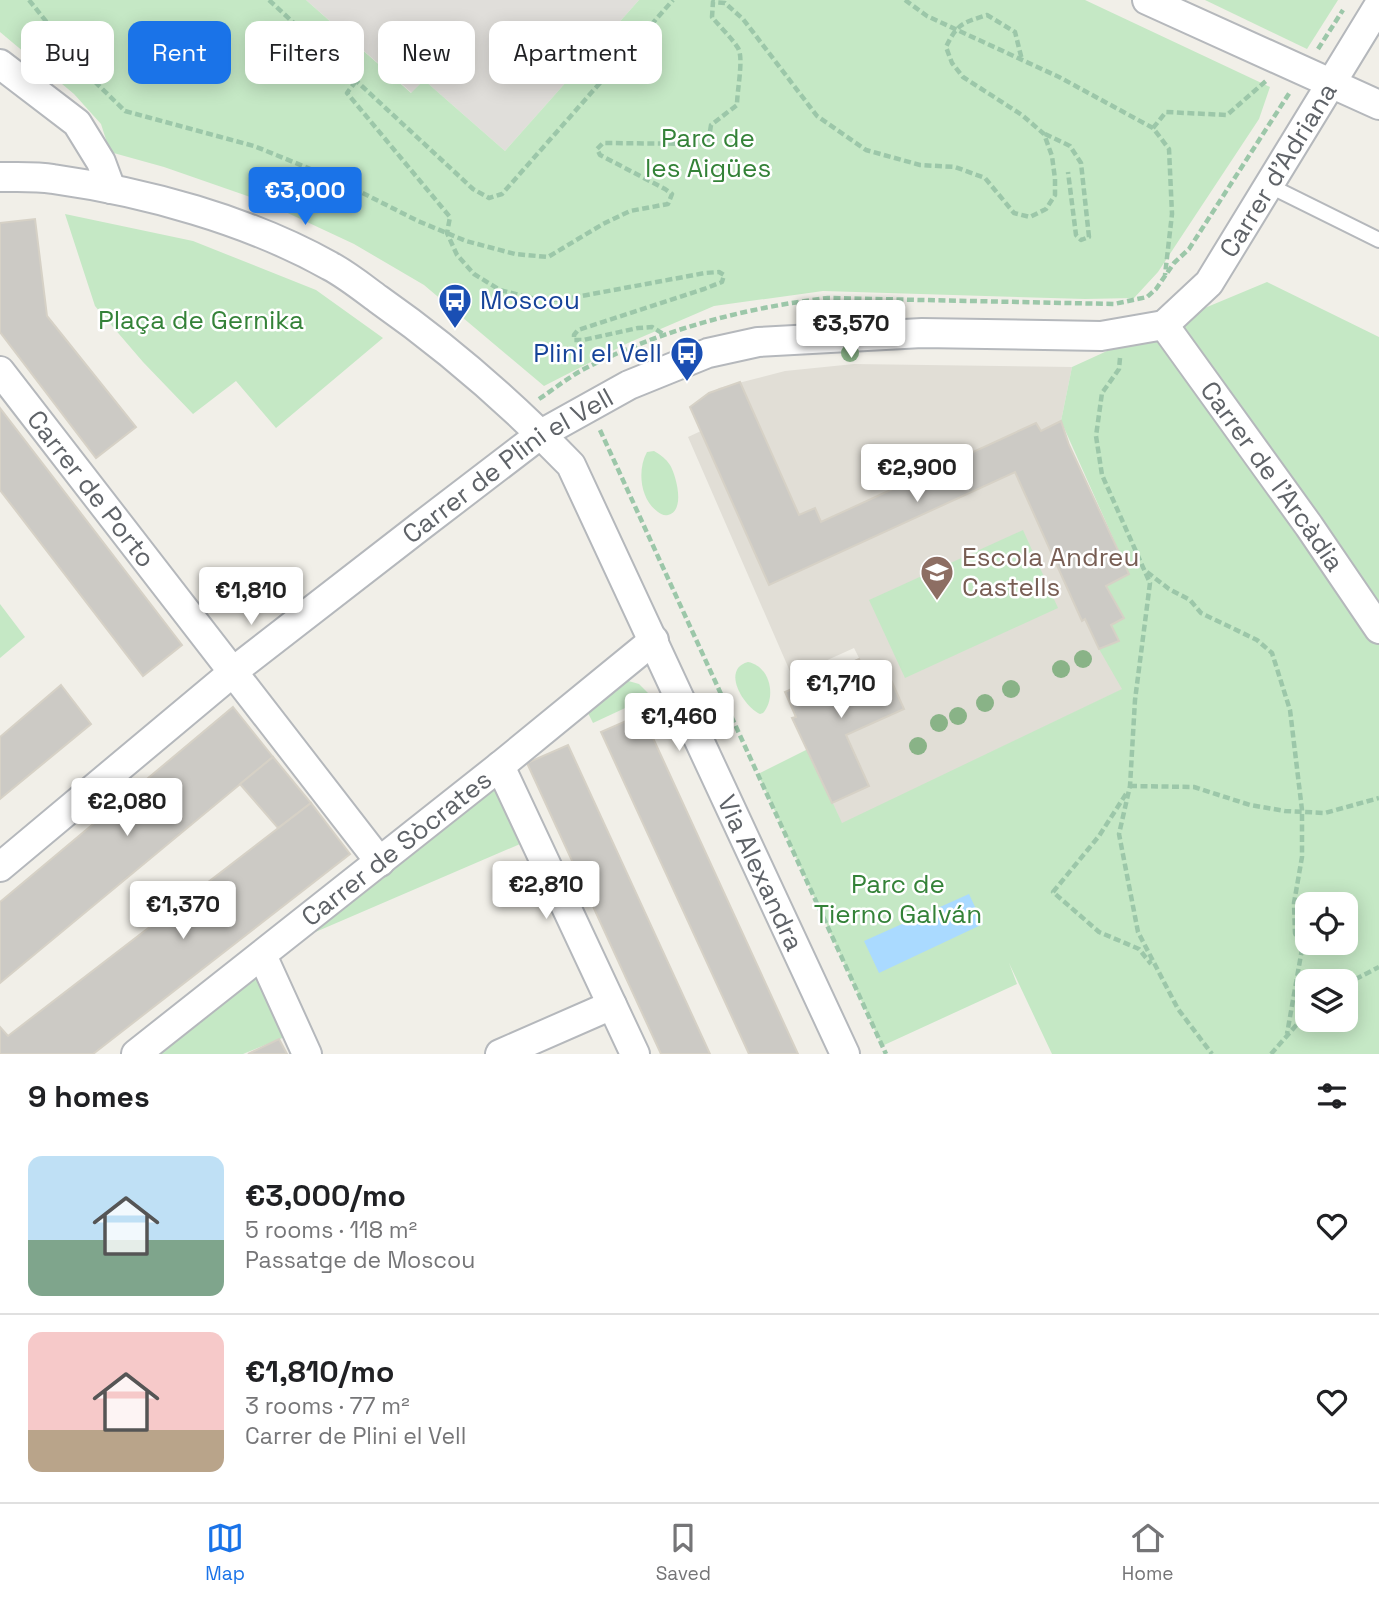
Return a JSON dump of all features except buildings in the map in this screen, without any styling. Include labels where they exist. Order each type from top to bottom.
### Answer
[{"type":"street","points":[[1147,0],[1379,105]]},
{"type":"street","name":"Carrer d'Adriana","points":[[1164,325],[1209,283],[1379,5]]},
{"type":"street","points":[[0,64],[77,123],[101,162],[111,189]]},
{"type":"street","name":"Via Alexandra","points":[[0,177],[50,178],[136,194],[239,224],[331,266],[414,324],[478,377],[571,465],[845,1054]]},
{"type":"street","name":"Carrer de Plini el Vell","points":[[0,867],[235,672],[541,434],[629,385],[708,353],[758,342],[922,332],[1101,336],[1164,325]]},
{"type":"street","name":"Carrer de l'Arcàdia","points":[[1164,325],[1310,526],[1379,629]]},
{"type":"street","name":"Carrer de Porto","points":[[0,371],[380,862]]},
{"type":"street","name":"Carrer de Sòcrates","points":[[136,1054],[380,862],[654,640]]},
{"type":"street","points":[[500,766],[635,1054]]},
{"type":"street","points":[[262,955],[307,1054]]},
{"type":"street","points":[[500,1054],[612,1005]]},
{"type":"lane","points":[[1268,185],[1379,240]]},
{"type":"path","points":[[29,0],[92,79],[125,111],[254,146],[335,179],[418,221],[466,241],[515,254],[548,257],[612,219],[631,211],[668,204],[671,194],[665,188],[606,159],[597,149],[603,143],[708,144],[711,125],[737,105],[741,65],[739,50],[712,17],[712,1],[725,3],[743,19],[817,116],[866,150],[920,164],[955,167],[985,178],[1014,213],[1030,217],[1046,209],[1055,195],[1052,156],[1044,134]]},
{"type":"path","points":[[269,0],[292,21]]},
{"type":"path","points":[[359,84],[473,189],[489,198],[502,194],[673,0]]},
{"type":"path","points":[[905,0],[926,16],[1022,60],[1153,128],[1168,149],[1170,163],[1172,214],[1165,275]]},
{"type":"path","points":[[519,414],[574,375],[665,335],[713,318],[755,309],[828,298],[1101,304],[1128,303],[1147,297],[1189,249],[1349,0]]},
{"type":"path","points":[[1022,60],[1015,32],[986,15],[964,22],[955,29],[946,47],[952,63],[963,77],[1022,115],[1044,134],[1070,146],[1081,163],[1089,224],[1089,237],[1081,240],[1076,235],[1068,172]]},
{"type":"path","points":[[1153,128],[1166,112],[1227,115],[1268,79]]},
{"type":"path","points":[[354,84],[347,93],[450,217],[447,233],[457,256],[474,274],[500,290],[531,298],[560,300],[705,273],[719,272],[724,275],[722,282],[704,289],[578,330],[574,340],[652,327],[665,335]]},
{"type":"path","points":[[1121,332],[1119,369],[1102,393],[1096,436],[1102,475],[1150,583],[1135,700],[1130,786],[1119,834],[1138,932],[1178,1009],[1212,1054]]},
{"type":"path","points":[[574,375],[886,1054]]},
{"type":"path","points":[[1145,571],[1189,600],[1201,613],[1257,640],[1272,653],[1290,710],[1302,810],[1302,857],[1294,903],[1295,933],[1302,949],[1287,1034]]},
{"type":"path","points":[[1130,786],[1194,787],[1250,805],[1285,811],[1325,813],[1379,798]]},
{"type":"path","points":[[1130,786],[1122,804],[1099,836],[1053,892],[1098,932],[1139,949],[1158,972]]},
{"type":"path","points":[[1358,978],[1379,967]]},
{"type":"path","points":[[1271,1054],[1295,1026]]},
{"type":"shaded area","points":[[306,0],[639,0],[620,21],[489,21],[489,84],[564,84],[505,151],[429,84],[475,84],[475,21],[378,21],[378,63],[364,51],[364,21],[330,21]]},
{"type":"shaded area","points":[[402,84],[420,84],[412,93]]},
{"type":"shaded area","name":"Escola Andreu Castells","points":[[854,364],[1072,367],[1061,421],[1069,445],[1129,574],[1124,618],[1123,689],[842,824],[792,718],[795,716],[785,692],[859,658],[854,648],[792,676],[688,437],[701,431],[690,407],[719,388],[785,371]]},
{"type":"green space","name":"Parc de les Aigües","points":[[0,0],[306,0],[330,21],[245,21],[245,84],[364,84],[364,51],[378,64],[378,84],[401,84],[411,93],[420,84],[429,84],[505,151],[564,84],[662,84],[662,21],[620,21],[639,0],[1085,0],[1270,87],[1259,119],[1158,272],[1134,298],[1085,299],[823,291],[714,306],[628,343],[544,386],[424,285],[354,244],[262,201],[164,167],[110,152],[101,124],[62,84],[114,84],[114,21],[21,21],[21,50],[0,32]]},
{"type":"green space","points":[[1205,0],[1338,0],[1307,49]]},
{"type":"green space","name":"Plaça de Gernika","points":[[65,214],[193,241],[316,290],[383,338],[276,428],[236,381],[193,414],[95,306]]},
{"type":"green space","name":"Parc de Tierno Galván","points":[[1267,282],[1379,337],[1379,1054],[1052,1054],[1009,963],[1017,984],[882,1046],[758,774],[808,749],[842,823],[1122,689],[1099,649],[1118,641],[1111,625],[1106,586],[1129,574],[1061,421],[1072,367]]},
{"type":"green space","points":[[654,451],[670,465],[677,484],[677,507],[668,515],[661,514],[652,506],[642,484],[644,459],[647,452]]},
{"type":"green space","points":[[1023,530],[1058,608],[905,678],[869,600]]},
{"type":"green space","points":[[0,604],[25,637],[0,658]]},
{"type":"green space","points":[[748,662],[762,669],[769,683],[770,699],[760,714],[753,710],[742,696],[735,679],[740,666]]},
{"type":"green space","points":[[625,680],[639,684],[651,696],[593,723],[584,705]]},
{"type":"green space","points":[[500,766],[534,838],[262,955],[297,1032],[243,1054],[136,1054]]},
{"type":"water","points":[[969,894],[983,924],[879,973],[864,941]]},
{"type":"place","name":"Moscou","points":[[455,330]]},
{"type":"place","name":"Plini el Vell","points":[[687,383]]},
{"type":"place","name":"Escola Andreu Castells","points":[[937,602]]}]
